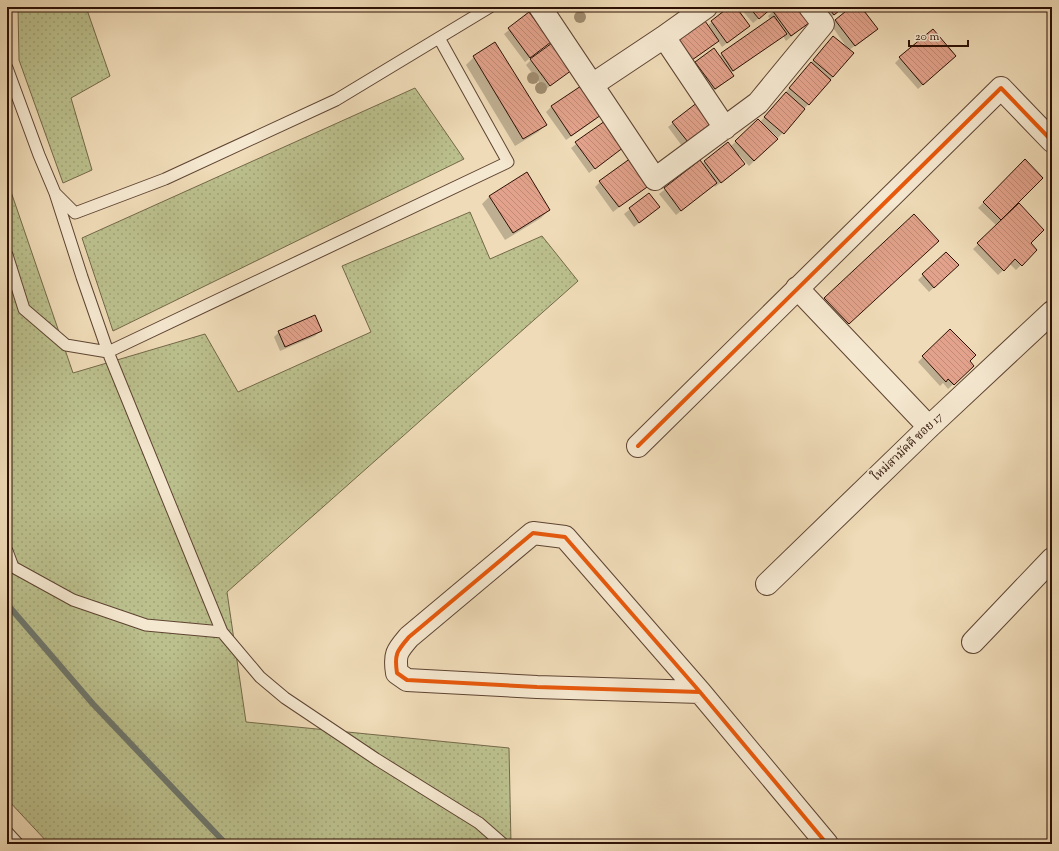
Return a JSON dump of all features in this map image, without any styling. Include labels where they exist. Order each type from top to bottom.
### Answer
[{"type":"street","points":[[592,85],[706,7]]},
{"type":"street","points":[[549,10],[592,85],[656,179],[758,103],[823,24],[810,7]]},
{"type":"street","points":[[664,37],[725,128]]},
{"type":"street","points":[[638,446],[1001,88],[1052,141]]},
{"type":"street","points":[[797,288],[928,427]]},
{"type":"street","name":"ใหม่สามัคคี ซอย 17","points":[[767,584],[928,427],[1052,312]]},
{"type":"street","points":[[700,692],[537,687],[407,680],[397,673],[396,662],[398,650],[409,637],[533,533],[565,537],[700,692],[827,844]]},
{"type":"street","points":[[974,642],[1052,559]]},
{"type":"lane","points":[[55,193],[75,213],[165,179],[336,100],[490,7]]},
{"type":"lane","points":[[7,255],[24,309],[66,345],[108,352],[508,162],[439,38]]},
{"type":"lane","points":[[7,68],[39,155],[55,193],[108,352],[222,632],[260,677],[285,698],[376,759],[479,823],[502,844]]},
{"type":"lane","points":[[7,551],[13,567],[73,600],[146,625],[222,632]]},
{"type":"lane","points":[[7,832],[18,844]]},
{"type":"green space","points":[[18,7],[86,7],[110,76],[71,98],[92,170],[63,183],[19,60]]},
{"type":"green space","points":[[415,88],[464,159],[113,331],[82,238]]},
{"type":"green space","points":[[7,180],[73,373],[205,334],[238,392],[371,332],[342,266],[470,212],[490,259],[542,236],[578,281],[227,592],[246,722],[509,748],[511,844],[49,844],[7,799]]},
{"type":"building","points":[[729,7],[736,7],[750,26],[727,43],[711,21]]},
{"type":"building","points":[[749,7],[773,7],[759,19]]},
{"type":"building","points":[[776,7],[798,7],[809,23],[791,36],[772,10]]},
{"type":"building","points":[[828,7],[844,7],[834,15]]},
{"type":"building","points":[[851,7],[861,7],[878,29],[855,46],[835,20]]},
{"type":"building","points":[[529,12],[551,42],[530,58],[508,28]]},
{"type":"building","points":[[774,16],[787,34],[733,71],[721,53]]},
{"type":"building","points":[[705,21],[719,41],[692,60],[678,40]]},
{"type":"building","points":[[933,29],[956,56],[923,85],[899,57]]},
{"type":"building","points":[[833,36],[854,53],[833,77],[813,60]]},
{"type":"building","points":[[495,42],[547,125],[523,139],[473,56]]},
{"type":"building","points":[[552,43],[572,70],[550,86],[530,59]]},
{"type":"building","points":[[714,48],[734,76],[715,89],[695,62]]},
{"type":"building","points":[[811,62],[831,80],[809,105],[789,88]]},
{"type":"building","points":[[581,86],[601,115],[571,136],[551,106]]},
{"type":"building","points":[[786,92],[805,109],[784,134],[764,117]]},
{"type":"building","points":[[698,102],[713,122],[688,142],[672,122]]},
{"type":"building","points":[[758,119],[778,139],[754,161],[735,141]]},
{"type":"building","points":[[605,121],[624,147],[595,169],[575,142]]},
{"type":"building","points":[[728,142],[745,164],[721,183],[704,161]]},
{"type":"building","points":[[631,158],[650,185],[619,207],[599,181]]},
{"type":"building","points":[[1025,159],[1043,178],[1001,220],[983,202]]},
{"type":"building","points":[[700,160],[717,183],[681,211],[664,188]]},
{"type":"building","points":[[527,172],[550,210],[513,233],[489,196]]},
{"type":"building","points":[[649,193],[660,207],[639,223],[629,208]]},
{"type":"building","points":[[1019,203],[1044,230],[1031,243],[1037,250],[1022,266],[1015,259],[1004,271],[977,243]]},
{"type":"building","points":[[914,214],[939,241],[849,324],[824,298]]},
{"type":"building","points":[[946,252],[959,265],[934,288],[922,274]]},
{"type":"building","points":[[315,315],[322,331],[285,347],[278,331]]},
{"type":"building","points":[[950,329],[976,355],[970,361],[974,366],[954,385],[948,379],[946,382],[922,356]]},
{"type":"waterway","points":[[7,604],[93,704],[226,844]]},
{"type":"cycle path","points":[[638,446],[1001,88],[1052,141]]},
{"type":"cycle path","points":[[700,692],[537,687],[407,680],[397,673],[396,657],[397,653],[409,637],[533,533],[565,537],[700,692],[827,844]]}]
